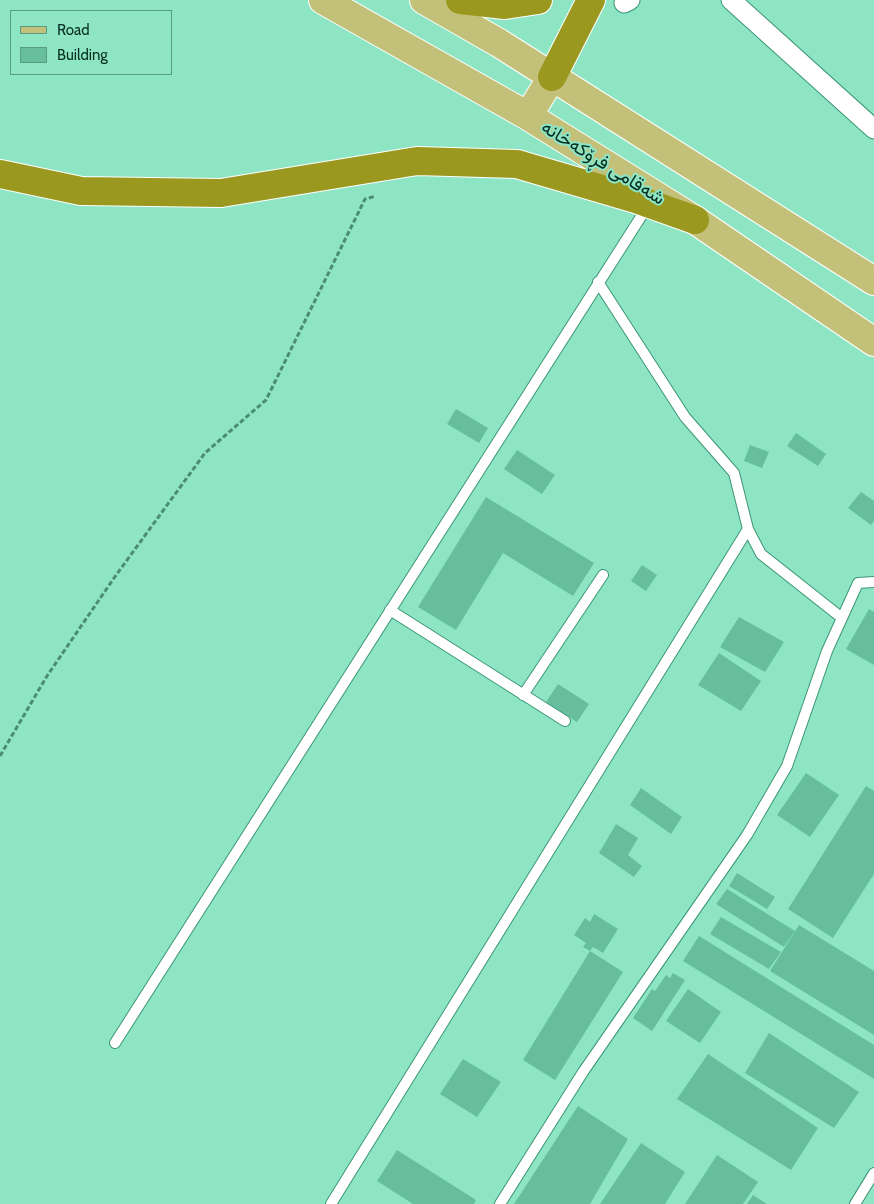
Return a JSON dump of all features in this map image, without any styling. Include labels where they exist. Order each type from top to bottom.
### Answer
[{"type":"highway","points":[[460,0],[505,5],[538,0]]},
{"type":"highway","points":[[552,77],[591,0]]},
{"type":"highway","points":[[0,174],[81,191],[221,193],[417,161],[517,164],[695,220]]},
{"type":"main road","name":"شەقامی فڕۆکەخانە","points":[[323,0],[528,116],[695,220],[874,342]]},
{"type":"main road","points":[[424,0],[499,43],[874,281]]},
{"type":"main road","points":[[528,116],[552,77]]},
{"type":"street","points":[[730,0],[874,129]]},
{"type":"lane","points":[[115,1043],[649,204]]},
{"type":"lane","points":[[598,282],[684,417],[734,473],[748,529],[761,554],[842,618]]},
{"type":"lane","points":[[331,1204],[748,529]]},
{"type":"lane","points":[[523,695],[603,575]]},
{"type":"lane","points":[[500,1204],[583,1072],[752,827],[787,766],[827,651],[858,583],[874,582]]},
{"type":"lane","points":[[390,610],[565,721]]},
{"type":"lane","points":[[855,1204],[874,1173]]},
{"type":"path","points":[[0,756],[47,676],[114,578],[205,453],[266,400],[364,199],[380,194]]},
{"type":"building","points":[[456,409],[488,428],[479,443],[447,424]]},
{"type":"building","points":[[796,433],[826,454],[818,466],[787,446]]},
{"type":"building","points":[[750,445],[769,452],[762,468],[744,461]]},
{"type":"building","points":[[517,450],[555,475],[542,494],[504,469]]},
{"type":"building","points":[[861,492],[874,501],[874,521],[871,525],[848,508]]},
{"type":"building","points":[[486,497],[594,563],[573,596],[503,553],[456,630],[418,607]]},
{"type":"building","points":[[642,565],[657,575],[646,591],[631,581]]},
{"type":"building","points":[[869,609],[874,612],[874,665],[846,649]]},
{"type":"building","points":[[739,617],[784,642],[765,672],[720,647]]},
{"type":"building","points":[[719,653],[761,681],[741,711],[698,685]]},
{"type":"building","points":[[558,684],[589,704],[577,722],[546,702]]},
{"type":"building","points":[[806,773],[839,795],[810,837],[777,815]]},
{"type":"building","points":[[866,786],[874,791],[874,874],[833,938],[788,909]]},
{"type":"building","points":[[641,788],[682,817],[671,834],[630,805]]},
{"type":"building","points":[[616,824],[638,838],[628,855],[642,866],[634,877],[599,853]]},
{"type":"building","points":[[737,873],[775,897],[767,909],[729,886]]},
{"type":"building","points":[[727,889],[795,931],[784,947],[716,904]]},
{"type":"building","points":[[594,914],[618,929],[603,953],[593,947],[590,951],[583,947],[586,943],[574,935],[585,918],[590,922]]},
{"type":"building","points":[[721,917],[781,952],[769,969],[710,934]]},
{"type":"building","points":[[799,925],[874,971],[874,1035],[770,971]]},
{"type":"building","points":[[699,936],[874,1045],[874,1079],[683,961]]},
{"type":"building","points":[[590,951],[623,972],[555,1080],[523,1060]]},
{"type":"building","points":[[673,973],[685,980],[652,1031],[633,1018],[652,989],[655,991],[666,975],[670,978]]},
{"type":"building","points":[[688,989],[721,1012],[700,1043],[666,1021]]},
{"type":"building","points":[[769,1033],[859,1092],[834,1128],[745,1073]]},
{"type":"building","points":[[708,1054],[818,1128],[791,1170],[677,1099]]},
{"type":"building","points":[[463,1059],[501,1082],[477,1117],[440,1094]]},
{"type":"building","points":[[578,1106],[628,1139],[590,1204],[514,1204]]},
{"type":"building","points":[[641,1143],[685,1172],[665,1204],[600,1204]]},
{"type":"building","points":[[397,1150],[476,1200],[474,1204],[413,1204],[377,1181]]},
{"type":"building","points":[[717,1155],[758,1182],[743,1204],[685,1204]]},
{"type":"building","points":[[753,1195],[767,1204],[747,1204]]}]
